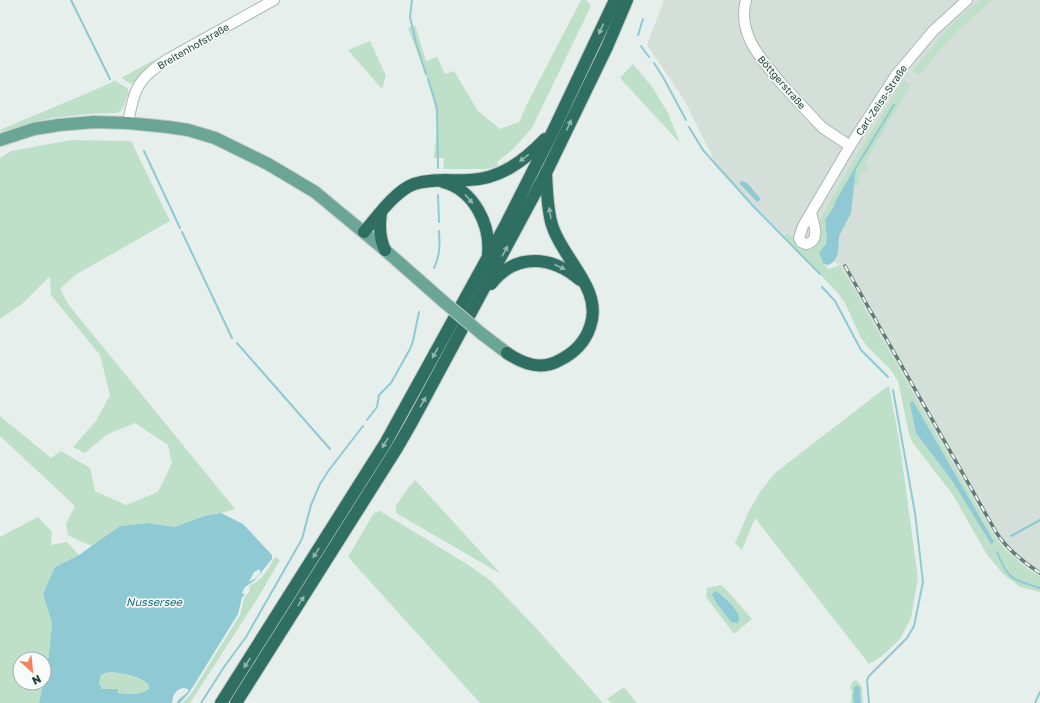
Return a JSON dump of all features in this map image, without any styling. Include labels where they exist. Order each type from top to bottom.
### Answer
[{"type":"highway","points":[[221,703],[386,442],[488,258],[553,132],[615,0]]},
{"type":"highway","points":[[236,703],[398,448],[546,173],[607,48],[627,0]]},
{"type":"highway","points":[[364,232],[402,191],[414,184],[436,180],[470,180],[491,176],[514,166],[531,153],[553,132]]},
{"type":"highway","points":[[506,353],[519,361],[531,365],[556,363],[567,357],[578,348],[587,335],[592,321],[593,305],[586,285],[559,242],[552,225],[546,173]]},
{"type":"highway","points":[[436,180],[449,184],[466,195],[480,213],[487,230],[489,245],[488,258]]},
{"type":"highway","points":[[381,213],[379,231],[381,242],[385,250]]},
{"type":"highway","points":[[480,298],[493,281],[507,269],[537,260],[557,265],[571,273],[586,285]]},
{"type":"main road","points":[[0,140],[34,129],[94,122],[128,123],[168,127],[188,130],[215,138],[268,164],[315,192],[506,353]]},
{"type":"street","name":"Breitenhofstraße","points":[[128,123],[136,90],[155,67],[274,0]]},
{"type":"street","name":"Böttgerstraße","points":[[746,0],[743,8],[744,22],[748,37],[760,58],[823,128],[850,146]]},
{"type":"street","name":"Carl-Zeiss-Straße","points":[[812,213],[817,200],[850,146],[901,69],[933,30],[967,0]]},
{"type":"shaded area","points":[[664,0],[1040,0],[1040,576],[1018,560],[996,539],[840,265],[784,237],[719,170],[685,101],[647,45]]},
{"type":"green space","points":[[581,0],[586,0],[591,6],[532,128],[513,149],[497,162],[498,166],[486,169],[443,169],[444,158],[434,158],[437,123],[436,112],[426,75],[408,28],[415,25],[426,61],[437,57],[445,74],[454,71],[478,111],[500,129],[519,122]]},
{"type":"green space","points":[[980,0],[993,0],[956,32],[919,75],[912,71],[951,25]]},
{"type":"green space","points":[[370,41],[386,76],[382,89],[348,50]]},
{"type":"green space","points":[[156,59],[142,73],[135,83],[131,84],[121,78]]},
{"type":"green space","points":[[633,64],[653,88],[668,113],[680,143],[620,78]]},
{"type":"green space","points":[[114,80],[127,88],[129,92],[122,110],[117,113],[88,114],[52,118],[1,132],[0,130],[111,83]]},
{"type":"green space","points":[[903,80],[911,85],[865,162],[869,169],[859,175],[859,185],[854,186],[856,174],[853,171],[825,220],[827,238],[824,247],[824,264],[829,269],[840,265],[996,539],[1016,559],[1040,576],[1040,592],[1020,587],[1003,574],[986,553],[953,495],[913,443],[909,434],[898,381],[891,370],[861,338],[845,303],[837,292],[784,237],[786,234],[794,236],[798,244],[806,249],[817,245],[821,234],[820,220],[849,168]],"holes":[[[913,401],[953,482],[916,433]]]},
{"type":"green space","points":[[71,140],[131,141],[170,221],[75,275],[60,289],[68,304],[235,509],[204,516],[175,527],[147,523],[120,526],[93,546],[68,535],[66,524],[75,506],[0,436],[0,416],[51,458],[61,451],[90,468],[95,491],[126,505],[158,492],[172,463],[168,445],[135,423],[106,435],[85,453],[73,447],[96,421],[110,395],[100,355],[51,295],[50,276],[22,304],[0,319],[0,158],[11,151]]},
{"type":"green space","points":[[889,386],[899,439],[918,578],[911,618],[900,639],[882,656],[869,664],[755,518],[742,550],[735,543],[749,511],[760,492],[775,473]]},
{"type":"green space","points":[[415,480],[501,574],[396,513],[396,506]]},
{"type":"green space","points":[[380,511],[467,564],[490,580],[537,629],[603,703],[480,703],[348,557],[374,513]]},
{"type":"green space","points":[[38,517],[52,532],[51,545],[67,542],[79,555],[55,567],[43,594],[52,623],[49,651],[12,651],[12,691],[41,691],[39,703],[0,703],[0,537]]},
{"type":"green space","points":[[275,557],[280,560],[259,596],[190,703],[182,703],[191,694],[240,615],[244,598],[249,592],[250,585],[262,577]]},
{"type":"green space","points":[[722,585],[752,619],[734,634],[706,597],[707,588]],"holes":[[[719,593],[738,612],[731,622],[717,604]]]},
{"type":"green space","points":[[112,672],[131,675],[140,679],[148,684],[149,690],[138,694],[130,694],[117,693],[118,690],[102,689],[99,683],[101,675]]},
{"type":"green space","points":[[856,680],[862,687],[863,703],[861,703],[860,689],[854,703],[851,703],[852,691],[850,688],[853,681]]},
{"type":"green space","points":[[624,687],[637,703],[611,703],[607,699]]},
{"type":"water","points":[[856,168],[851,213],[839,236],[836,258],[828,265],[824,264],[819,253],[826,244],[827,238],[825,220]]},
{"type":"water","points":[[742,181],[747,183],[761,199],[757,202],[739,183]]},
{"type":"water","points":[[913,401],[994,542],[991,544],[953,482],[916,433],[910,403]]},
{"type":"water","name":"Nussersee","points":[[221,513],[243,524],[272,555],[272,559],[254,581],[245,587],[242,593],[245,595],[242,597],[238,614],[189,693],[180,703],[177,703],[178,700],[188,692],[188,689],[183,688],[176,692],[172,703],[39,703],[41,691],[52,691],[52,651],[49,651],[52,623],[43,594],[55,567],[79,555],[120,526],[147,523],[175,527],[204,516]],"holes":[[[260,569],[260,573],[256,578],[249,582],[254,572]],[[112,672],[131,675],[148,684],[149,689],[138,694],[118,693],[118,689],[102,689],[99,683],[101,675],[105,673]]]},
{"type":"water","points":[[715,591],[734,607],[739,616],[737,623],[731,622],[717,604],[712,595]]},
{"type":"water","points":[[858,685],[860,689],[861,703],[854,703],[854,687]]},
{"type":"waterway","points":[[71,0],[110,79]]},
{"type":"waterway","points":[[412,0],[410,17],[416,43],[426,74]]},
{"type":"waterway","points":[[638,35],[643,19]]},
{"type":"waterway","points":[[641,46],[649,57]]},
{"type":"waterway","points":[[654,63],[686,120]]},
{"type":"waterway","points":[[428,79],[437,108],[438,168]]},
{"type":"waterway","points":[[855,169],[894,105]]},
{"type":"waterway","points":[[689,127],[703,150],[719,168],[754,207],[820,274]]},
{"type":"waterway","points":[[144,151],[180,228]]},
{"type":"waterway","points":[[438,195],[439,222]]},
{"type":"waterway","points":[[434,268],[439,250],[439,231]]},
{"type":"waterway","points":[[182,232],[232,338]]},
{"type":"waterway","points":[[822,287],[835,301],[861,350],[888,377]]},
{"type":"waterway","points":[[367,420],[377,407],[379,395],[391,383],[410,349],[419,312]]},
{"type":"waterway","points":[[237,343],[330,449]]},
{"type":"waterway","points":[[869,703],[867,680],[869,676],[907,638],[914,626],[923,582],[915,513],[893,390]]},
{"type":"waterway","points":[[201,703],[224,667],[246,637],[302,539],[311,505],[320,484],[363,426]]},
{"type":"waterway","points":[[1011,536],[1040,520]]},
{"type":"waterway","points":[[997,552],[1004,568],[1012,577],[1023,583],[1040,588]]},
{"type":"waterway","points":[[1035,703],[1040,692]]},
{"type":"railway","points":[[845,266],[996,532],[1016,555],[1040,573]]}]
